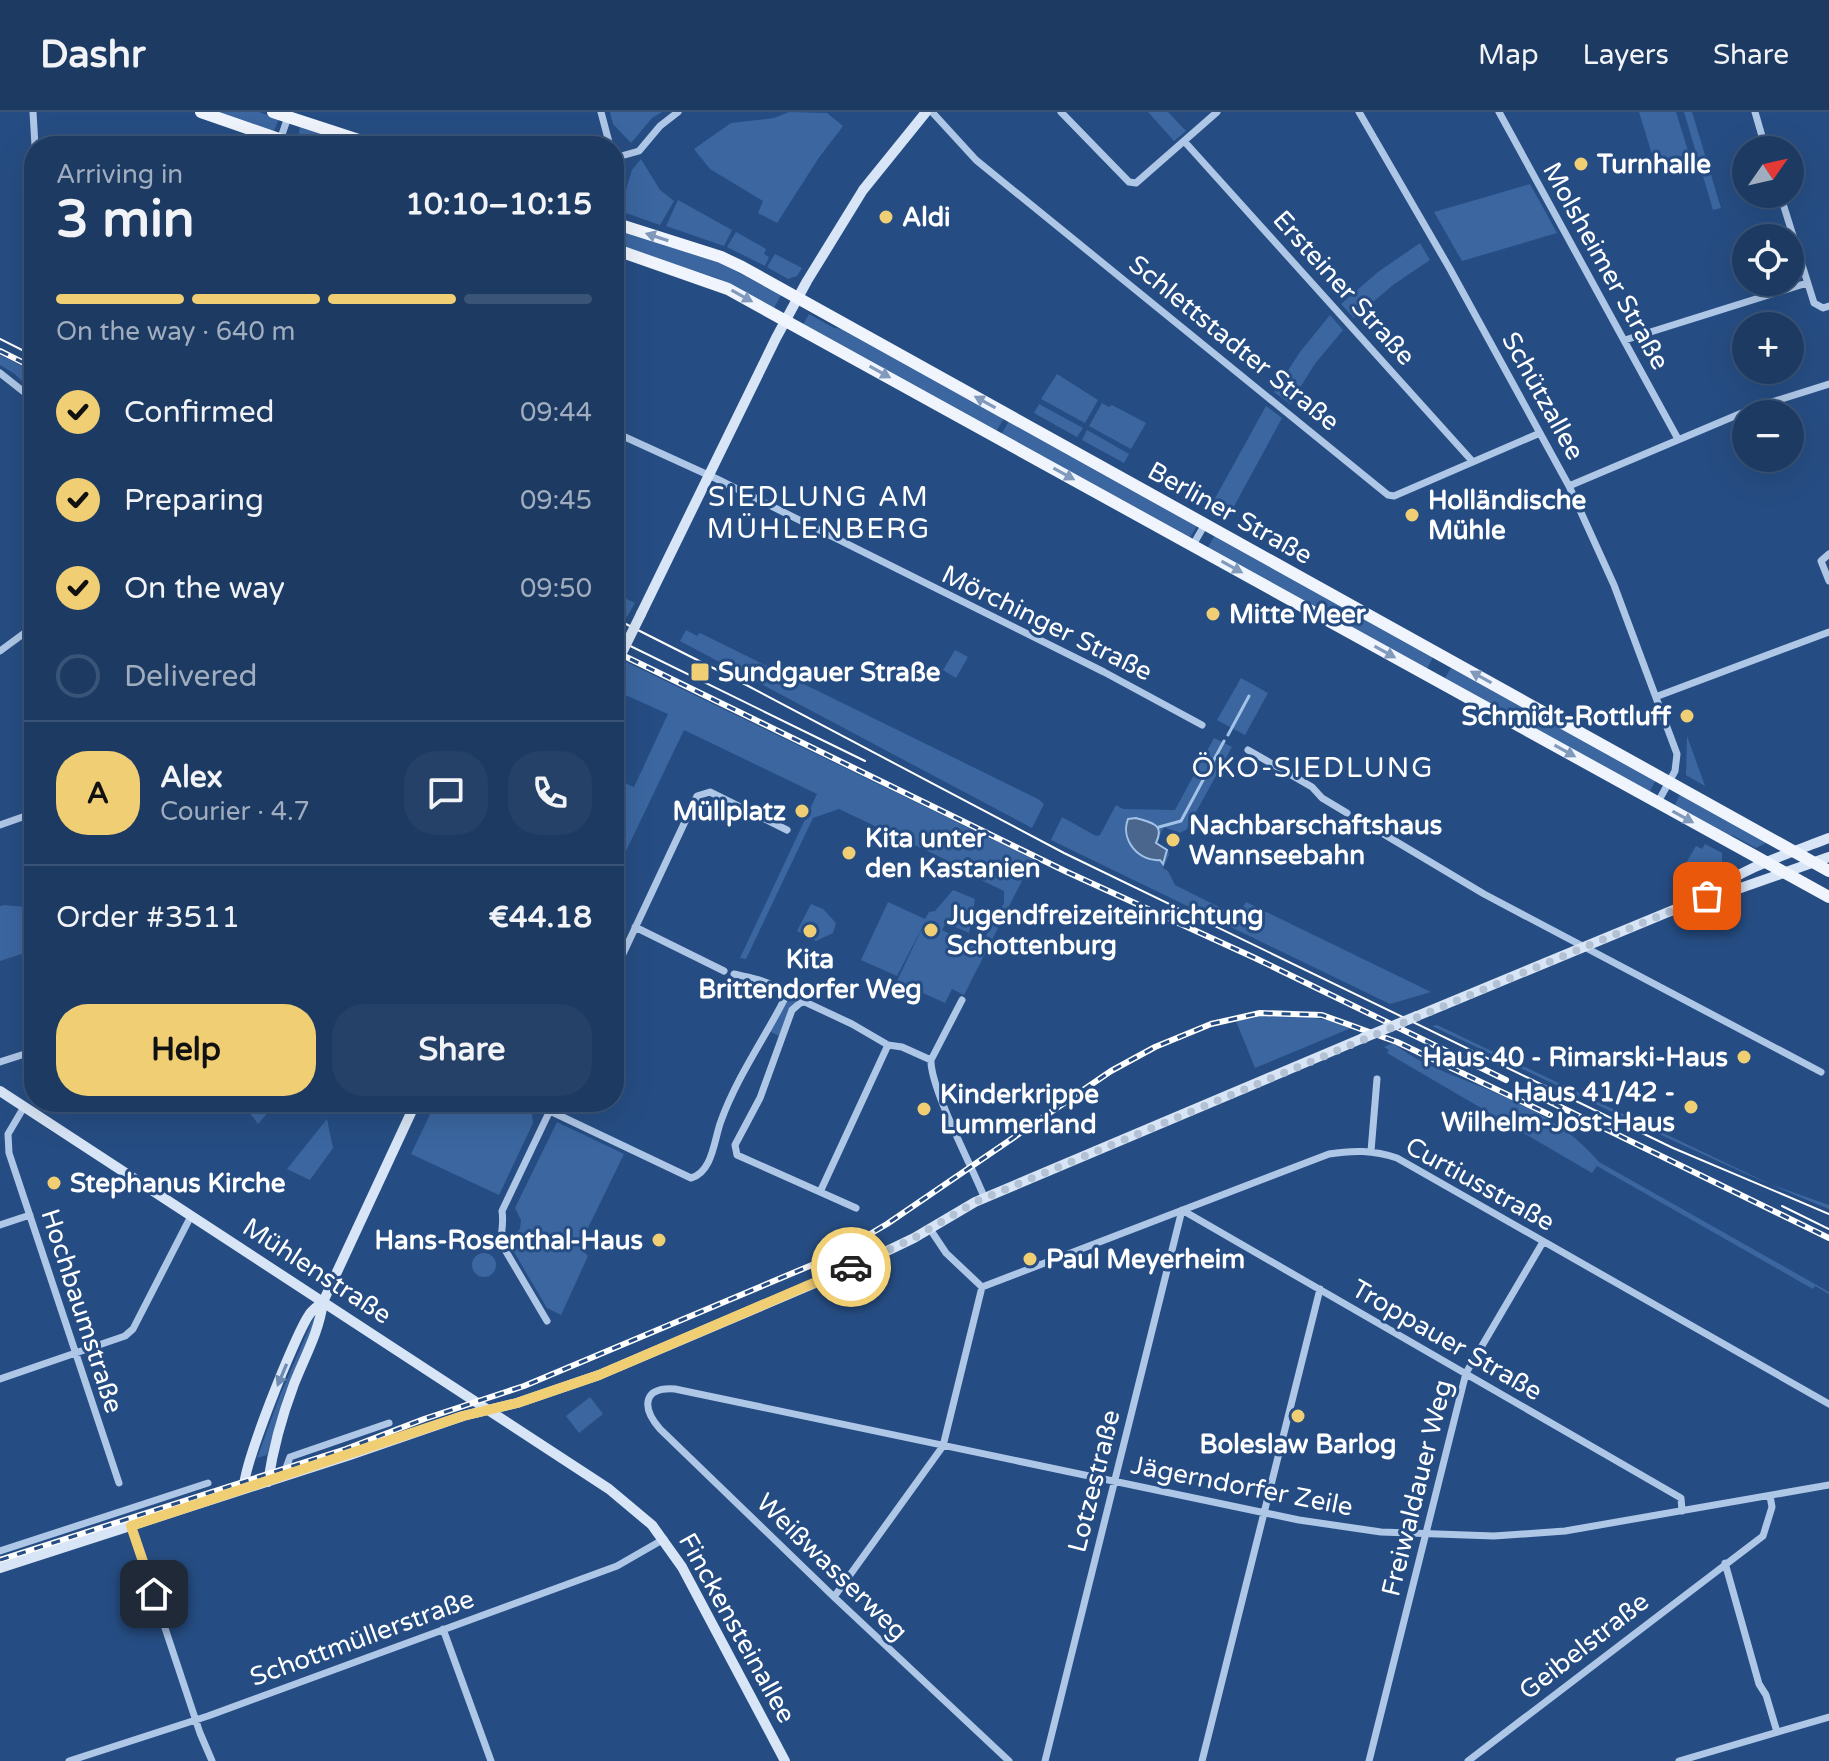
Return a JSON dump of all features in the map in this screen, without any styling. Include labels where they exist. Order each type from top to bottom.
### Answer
[{"type":"main road","points":[[201,112],[261,136]]},
{"type":"main road","points":[[273,112],[346,136]]},
{"type":"main road","name":"Berliner Straße","points":[[624,226],[721,257],[1829,871]]},
{"type":"main road","name":"Berliner Straße","points":[[624,252],[718,284],[1829,897]]},
{"type":"street","points":[[33,112],[34,136]]},
{"type":"street","points":[[601,112],[607,136]]},
{"type":"street","points":[[624,155],[639,151],[660,126],[678,112]]},
{"type":"street","points":[[624,649],[797,298],[863,190],[929,112]]},
{"type":"street","name":"Schlettstadter Straße","points":[[929,112],[976,160],[1388,495],[1394,496],[1540,433]]},
{"type":"street","points":[[1061,112],[1129,182],[1136,183],[1217,112]]},
{"type":"street","name":"Schützallee","points":[[1359,112],[1450,269],[1569,486],[1614,585],[1658,696],[1677,754],[1675,771],[1658,802]]},
{"type":"street","name":"Molsheimer Straße","points":[[1499,112],[1678,439]]},
{"type":"street","points":[[1755,112],[1762,136]]},
{"type":"street","points":[[281,136],[288,117]]},
{"type":"street","name":"Ersteiner Straße","points":[[1184,141],[1473,462]]},
{"type":"street","points":[[1784,208],[1814,303],[1823,308],[1829,306]]},
{"type":"street","points":[[1625,340],[1807,283]]},
{"type":"street","points":[[0,373],[24,392]]},
{"type":"street","points":[[1569,486],[1756,407],[1829,384]]},
{"type":"street","name":"Mörchinger Straße","points":[[624,437],[709,475],[1104,672],[1202,725]]},
{"type":"street","points":[[1193,545],[1205,524]]},
{"type":"street","points":[[1825,556],[1829,581]]},
{"type":"street","points":[[1658,696],[1829,632]]},
{"type":"street","points":[[0,651],[24,633]]},
{"type":"street","points":[[1248,750],[1312,787],[1322,798],[1347,813]]},
{"type":"street","points":[[624,951],[697,796],[710,792],[787,830]]},
{"type":"street","points":[[0,825],[24,817]]},
{"type":"street","points":[[1360,820],[1484,894],[1821,1072]]},
{"type":"street","points":[[1707,896],[1724,883],[1829,838]]},
{"type":"street","points":[[0,1568],[607,1372],[862,1263],[966,1207],[1363,1038],[1707,896],[1732,891],[1829,857]]},
{"type":"street","points":[[635,927],[724,971]]},
{"type":"street","points":[[552,1112],[691,1178],[704,1171],[735,1084],[784,1000],[778,989],[758,979],[734,974]]},
{"type":"street","points":[[962,1000],[931,1060],[936,1086],[985,1199]]},
{"type":"street","points":[[856,1208],[734,1151],[760,1098],[792,1010],[805,1002],[888,1045],[902,1047],[931,1060]]},
{"type":"street","points":[[820,1192],[888,1045]]},
{"type":"street","points":[[0,1062],[24,1054]]},
{"type":"street","points":[[1371,1151],[1377,1079]]},
{"type":"street","name":"Mühlenstraße","points":[[0,1091],[24,1107]]},
{"type":"street","name":"Hochbaumstraße","points":[[24,1107],[11,1128],[7,1143],[119,1483]]},
{"type":"street","name":"Mühlenstraße","points":[[32,1112],[489,1409]]},
{"type":"street","points":[[268,1482],[285,1409],[321,1324],[323,1302],[411,1112]]},
{"type":"street","points":[[547,1321],[501,1243],[502,1211],[550,1112]]},
{"type":"street","name":"Curtiusstraße","points":[[982,1287],[1329,1154],[1350,1150],[1371,1151],[1397,1158],[1829,1404]]},
{"type":"street","name":"Troppauer Straße","points":[[1182,1210],[1681,1498],[1682,1511]]},
{"type":"street","name":"Lotzestraße","points":[[1045,1761],[1182,1210]]},
{"type":"street","points":[[0,1225],[30,1215]]},
{"type":"street","points":[[0,1379],[120,1340],[131,1332],[191,1216]]},
{"type":"street","points":[[834,1597],[943,1446],[982,1287],[946,1253],[930,1229]]},
{"type":"street","name":"Freiwaldauer Weg","points":[[1369,1761],[1466,1373],[1543,1242]]},
{"type":"street","points":[[1202,1761],[1320,1289]]},
{"type":"street","points":[[244,1489],[246,1471],[279,1383],[309,1314],[323,1302]]},
{"type":"street","name":"Jägerndorfer Zeile","points":[[654,1392],[662,1388],[679,1390],[1339,1527],[1425,1535],[1494,1536],[1565,1531],[1829,1485]]},
{"type":"street","name":"Weißwasserweg","points":[[654,1392],[648,1400],[649,1412],[660,1429],[1009,1761]]},
{"type":"street","name":"Finckensteinallee","points":[[489,1409],[609,1489],[664,1539],[696,1591],[785,1761]]},
{"type":"street","points":[[287,1475],[290,1457],[389,1423]]},
{"type":"street","points":[[0,1551],[208,1483]]},
{"type":"street","name":"Geibelstraße","points":[[1468,1761],[1763,1536],[1772,1507],[1770,1496]]},
{"type":"street","points":[[166,1497],[171,1513]]},
{"type":"street","points":[[97,1519],[102,1536]]},
{"type":"street","points":[[131,1526],[195,1720],[212,1761]]},
{"type":"street","name":"Schottmüllerstraße","points":[[69,1761],[195,1720],[617,1566],[664,1539]]},
{"type":"street","points":[[1725,1563],[1746,1640],[1777,1732]]},
{"type":"street","points":[[443,1629],[491,1761]]},
{"type":"street","points":[[1679,1761],[1829,1717]]},
{"type":"shaded area","points":[[212,112],[259,112],[279,119],[273,133]]},
{"type":"shaded area","points":[[610,112],[662,112],[652,118],[631,143],[613,124]]},
{"type":"shaded area","points":[[789,112],[827,113],[843,126],[777,223],[758,213],[763,201],[710,169],[694,149],[731,123],[774,118]]},
{"type":"shaded area","points":[[1148,112],[1168,112],[1186,131],[1174,141]]},
{"type":"shaded area","points":[[1639,112],[1676,112],[1689,154],[1655,164]]},
{"type":"shaded area","points":[[1684,112],[1692,112],[1721,208],[1713,210]]},
{"type":"shaded area","points":[[300,125],[332,136],[299,136]]},
{"type":"shaded area","points":[[641,159],[660,190],[674,201],[660,225],[624,210],[624,196],[632,170]]},
{"type":"shaded area","points":[[1530,184],[1557,233],[1462,261],[1434,212]]},
{"type":"shaded area","points":[[678,200],[732,230],[724,246],[666,226]]},
{"type":"shaded area","points":[[624,231],[722,264],[781,295],[774,308],[717,278],[624,248]]},
{"type":"shaded area","points":[[736,232],[766,249],[764,254],[769,257],[765,266],[727,247]]},
{"type":"shaded area","points":[[1420,243],[1430,260],[1393,285],[1354,318],[1341,304],[1378,272]]},
{"type":"shaded area","points":[[775,254],[802,268],[797,276],[788,279],[767,267]]},
{"type":"shaded area","points":[[809,314],[834,328],[844,329],[1004,418],[996,432],[803,325]]},
{"type":"shaded area","points":[[1330,315],[1343,330],[1314,365],[1290,404],[1274,392],[1300,352]]},
{"type":"shaded area","points":[[0,355],[24,367],[24,383],[15,374],[0,365]]},
{"type":"shaded area","points":[[1057,374],[1098,400],[1085,423],[1041,399]]},
{"type":"shaded area","points":[[1102,403],[1146,423],[1131,449],[1089,426]]},
{"type":"shaded area","points":[[1039,404],[1083,428],[1077,437],[1034,413]]},
{"type":"shaded area","points":[[1266,406],[1282,418],[1226,521],[1208,511]]},
{"type":"shaded area","points":[[1009,421],[1197,526],[1189,539],[1001,435]]},
{"type":"shaded area","points":[[1087,430],[1129,454],[1124,463],[1082,440]]},
{"type":"shaded area","points":[[1215,535],[1433,657],[1427,669],[1207,549]]},
{"type":"shaded area","points":[[624,598],[635,603],[627,617],[624,615]]},
{"type":"shaded area","points":[[686,630],[697,636],[700,633],[1038,799],[1044,804],[1032,828],[680,641]]},
{"type":"shaded area","points":[[955,650],[968,657],[956,678],[943,670]]},
{"type":"shaded area","points":[[624,661],[1033,859],[964,995],[952,989],[945,1003],[897,981],[925,922],[897,976],[861,960],[888,902],[925,919],[953,890],[975,899],[969,933],[946,923],[942,930],[979,949],[1004,903],[1004,891],[981,880],[980,876],[839,809],[813,818],[746,959],[740,958],[817,794],[684,730],[624,855],[624,783],[634,787],[668,714],[624,694]]},
{"type":"shaded area","points":[[1452,666],[1657,778],[1649,793],[1444,680]]},
{"type":"shaded area","points":[[1241,678],[1268,693],[1245,735],[1217,720]]},
{"type":"shaded area","points":[[1687,736],[1705,786],[1686,775]]},
{"type":"shaded area","points":[[1214,738],[1232,747],[1186,830],[1179,833],[1164,827],[1156,843],[1168,850],[1163,868],[1175,885],[1233,914],[1240,912],[1246,902],[1431,992],[1390,1004],[1051,840],[1062,817],[1096,836],[1100,835],[1116,805],[1123,809],[1175,810]]},
{"type":"shaded area","points":[[1681,792],[1770,841],[1756,848],[1674,807]]},
{"type":"shaded area","points":[[1136,818],[1158,828],[1156,843],[1167,850],[1163,864],[1160,860],[1145,857],[1129,842],[1128,819]]},
{"type":"shaded area","points":[[1705,844],[1722,853],[1722,865],[1692,878],[1686,863],[1696,846],[1702,849]]},
{"type":"shaded area","points":[[811,904],[823,909],[836,923],[833,933],[816,941],[797,931]]},
{"type":"shaded area","points":[[0,906],[24,907],[24,953],[0,961]]},
{"type":"shaded area","points":[[784,992],[800,999],[792,1005],[779,1036],[769,1031]]},
{"type":"shaded area","points":[[1290,1015],[1328,1020],[1351,1028],[1255,1068],[1236,1021]]},
{"type":"shaded area","points":[[1437,1025],[1772,1185],[1432,1026]]},
{"type":"shaded area","points":[[1393,1043],[1421,1061],[1550,1120],[1599,1162],[1829,1294],[1815,1286],[1813,1289],[1597,1166],[1592,1173],[1387,1053],[1389,1050],[1384,1047]]},
{"type":"shaded area","points":[[249,1112],[268,1112],[258,1124]]},
{"type":"shaded area","points":[[431,1112],[532,1114],[533,1123],[499,1195],[411,1154]]},
{"type":"shaded area","points":[[327,1119],[333,1148],[310,1180],[287,1169]]},
{"type":"shaded area","points":[[557,1122],[624,1154],[586,1232],[590,1234],[584,1252],[588,1256],[561,1315],[547,1308],[507,1240],[520,1229],[521,1220],[515,1208]]},
{"type":"shaded area","points":[[1772,1185],[1829,1205],[1829,1209],[1779,1188]]},
{"type":"shaded area","points":[[479,1253],[489,1253],[496,1260],[496,1270],[489,1277],[479,1277],[472,1270],[472,1260]]},
{"type":"shaded area","points":[[314,1317],[317,1319],[284,1396],[267,1455],[257,1458],[281,1393]]},
{"type":"shaded area","points":[[590,1397],[603,1414],[579,1433],[566,1416]]},
{"type":"waterway","points":[[1228,735],[1249,696]]},
{"type":"waterway","points":[[1159,827],[1181,821],[1224,741]]},
{"type":"tram line","points":[[0,339],[24,351]]},
{"type":"tram line","points":[[624,623],[1064,853],[1673,1148],[1829,1214]]},
{"type":"tram line","points":[[624,643],[865,761]]},
{"type":"tram line","points":[[1782,1206],[1829,1229]]},
{"type":"railway","points":[[0,351],[24,363]]},
{"type":"railway","points":[[624,656],[1067,872],[1255,958],[1506,1080]]},
{"type":"railway","points":[[0,1560],[346,1449],[524,1386],[831,1257],[887,1224],[1111,1071],[1155,1047],[1211,1024],[1260,1013],[1322,1015],[1397,1042],[1550,1115]]},
{"type":"railway","points":[[1538,1096],[1829,1238]]},
{"type":"way so far","points":[[851,1267],[914,1238],[975,1202],[1707,896]]},
{"type":"place","name":"Turnhalle","points":[[1581,164]]},
{"type":"place","name":"Aldi","points":[[886,217]]},
{"type":"place","name":"Holländische Mühle","points":[[1412,515]]},
{"type":"place","name":"Mitte Meer","points":[[1213,614]]},
{"type":"place","name":"Sundgauer Straße","points":[[700,672]]},
{"type":"place","name":"Schmidt-Rottluff","points":[[1687,716]]},
{"type":"place","name":"Müllplatz","points":[[802,811]]},
{"type":"place","name":"Nachbarschaftshaus Wannseebahn","points":[[1173,840]]},
{"type":"place","name":"Kita unter den Kastanien","points":[[849,853]]},
{"type":"place","name":"Jugendfreizeiteinrichtung Schottenburg","points":[[931,930]]},
{"type":"place","name":"Kita Brittendorfer Weg","points":[[810,931]]},
{"type":"place","name":"Haus 40 - Rimarski-Haus","points":[[1744,1057]]},
{"type":"place","name":"Haus 41/42 - Wilhelm-Jost-Haus","points":[[1691,1107]]},
{"type":"place","name":"Kinderkrippe Lummerland","points":[[924,1109]]},
{"type":"place","name":"Stephanus Kirche","points":[[54,1183]]},
{"type":"place","name":"Hans-Rosenthal-Haus","points":[[659,1240]]},
{"type":"place","name":"Paul Meyerheim","points":[[1030,1259]]},
{"type":"place","name":"Boleslaw Barlog","points":[[1298,1416]]},
{"type":"district","name":"SIEDLUNG AM MÜHLENBERG","points":[[819,513]]},
{"type":"district","name":"ÖKO-SIEDLUNG","points":[[1313,768]]},
{"type":"route","points":[[154,1594],[131,1526],[463,1416],[517,1403],[599,1375],[851,1267]]}]
